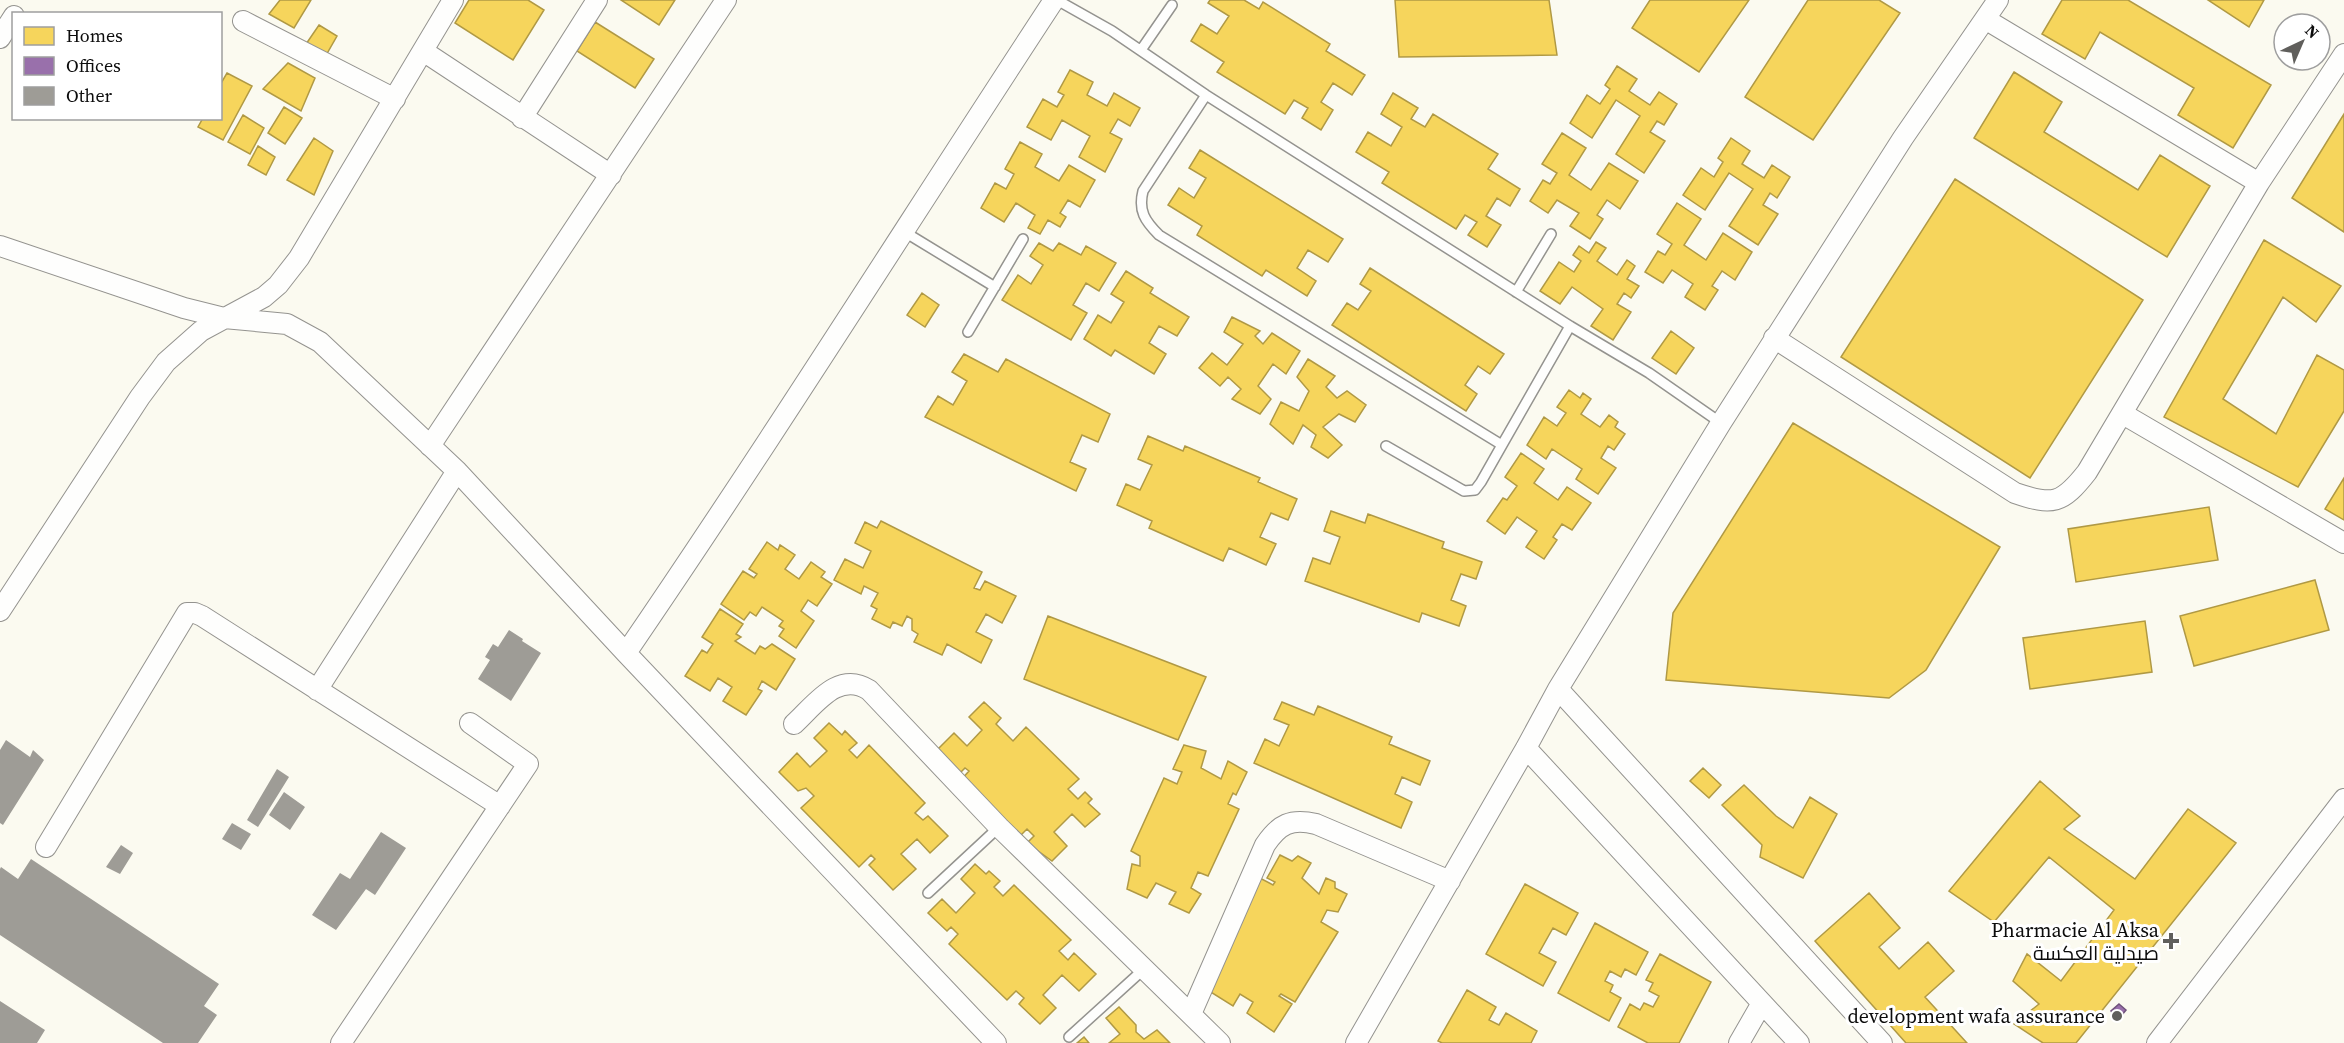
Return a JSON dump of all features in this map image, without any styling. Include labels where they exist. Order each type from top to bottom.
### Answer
[{"type":"street","points":[[0,611],[140,397],[166,362],[201,331],[264,297],[278,285],[299,258],[453,0]]},
{"type":"street","points":[[522,118],[597,0]]},
{"type":"street","points":[[430,446],[726,0]]},
{"type":"street","points":[[626,653],[738,490],[903,231],[1055,0]]},
{"type":"street","points":[[1356,1043],[1558,689],[1721,423],[1903,138],[1998,0]]},
{"type":"street","points":[[0,38],[12,18]]},
{"type":"street","points":[[1985,19],[2259,183]]},
{"type":"street","points":[[243,21],[395,99]]},
{"type":"street","points":[[423,51],[611,175]]},
{"type":"street","points":[[1774,338],[2015,493],[2041,501],[2052,501],[2072,491],[2087,472],[2259,183],[2344,54]]},
{"type":"street","points":[[0,246],[184,308],[224,318],[287,324],[320,342],[457,471],[626,653],[996,1043]]},
{"type":"street","points":[[2123,414],[2344,543]]},
{"type":"street","points":[[317,690],[457,471]]},
{"type":"street","points":[[46,847],[187,613],[202,616],[500,806]]},
{"type":"street","points":[[794,724],[838,685],[853,682],[862,685],[999,827],[1220,1043]]},
{"type":"street","points":[[1558,689],[1882,1043]]},
{"type":"street","points":[[341,1043],[528,764],[470,723]]},
{"type":"street","points":[[1526,748],[1799,1043]]},
{"type":"street","points":[[2157,1043],[2344,799]]},
{"type":"street","points":[[1191,1014],[1265,845],[1280,828],[1290,822],[1303,821],[1316,824],[1450,881]]},
{"type":"street","points":[[1739,1043],[1762,1003]]},
{"type":"lane","points":[[1055,0],[1141,50],[1206,95],[1570,326],[1649,373],[1721,423]]},
{"type":"lane","points":[[1141,50],[1172,5]]},
{"type":"lane","points":[[1206,95],[1143,191],[1140,204],[1148,224],[1159,235],[1502,445]]},
{"type":"lane","points":[[903,231],[995,287]]},
{"type":"lane","points":[[1516,292],[1551,234]]},
{"type":"lane","points":[[968,332],[1023,239]]},
{"type":"lane","points":[[1386,446],[1464,491],[1475,490],[1482,482],[1570,326]]},
{"type":"lane","points":[[928,893],[999,827]]},
{"type":"lane","points":[[1069,1037],[1144,969]]},
{"type":"building: Homes","points":[[280,0],[311,0],[294,28],[269,14]]},
{"type":"building: Homes","points":[[469,0],[528,0],[544,10],[513,60],[455,23]]},
{"type":"building: Homes","points":[[621,0],[675,0],[659,25]]},
{"type":"building: Homes","points":[[1210,0],[1244,0],[1259,9],[1263,2],[1330,44],[1326,51],[1365,75],[1352,95],[1333,83],[1321,102],[1333,110],[1321,130],[1302,118],[1308,108],[1294,100],[1285,114],[1217,72],[1224,62],[1191,41],[1201,24],[1217,34],[1229,16],[1208,3]]},
{"type":"building: Homes","points":[[1395,0],[1549,0],[1557,55],[1399,57]]},
{"type":"building: Homes","points":[[1650,0],[1749,0],[1699,72],[1632,28]]},
{"type":"building: Homes","points":[[1808,0],[1879,0],[1900,13],[1813,140],[1745,97]]},
{"type":"building: Homes","points":[[2062,0],[2128,0],[2271,85],[2233,148],[2178,115],[2194,88],[2100,32],[2085,59],[2042,34]]},
{"type":"building: Homes","points":[[2208,0],[2264,0],[2249,27]]},
{"type":"building: Homes","points":[[595,22],[654,59],[635,88],[577,51]]},
{"type":"building: Homes","points":[[319,25],[337,36],[325,57],[304,47]]},
{"type":"building: Homes","points":[[288,63],[315,78],[301,111],[263,89]]},
{"type":"building: Homes","points":[[1617,66],[1637,79],[1629,91],[1650,105],[1659,92],[1677,104],[1664,125],[1657,121],[1650,132],[1665,141],[1644,173],[1616,154],[1640,116],[1616,100],[1592,138],[1570,123],[1587,95],[1600,104],[1610,89],[1605,85]]},
{"type":"building: Homes","points":[[1070,70],[1093,82],[1087,95],[1107,106],[1114,93],[1140,108],[1130,126],[1118,119],[1110,133],[1122,139],[1105,172],[1079,157],[1090,136],[1062,120],[1051,140],[1027,127],[1043,99],[1057,107],[1064,95],[1058,92]]},
{"type":"building: Homes","points":[[2014,72],[2062,102],[2044,132],[2138,190],[2160,155],[2210,186],[2167,257],[1974,138]]},
{"type":"building: Homes","points":[[227,73],[252,86],[223,140],[198,127],[202,120],[222,120],[222,82]]},
{"type":"building: Homes","points":[[1393,93],[1418,108],[1411,119],[1425,127],[1433,114],[1498,154],[1488,169],[1520,189],[1510,206],[1497,198],[1486,216],[1501,225],[1487,247],[1468,235],[1477,222],[1465,215],[1456,229],[1382,183],[1389,172],[1356,152],[1368,132],[1391,146],[1402,127],[1381,114]]},
{"type":"building: Homes","points":[[284,107],[302,118],[285,144],[268,133]]},
{"type":"building: Homes","points":[[2344,114],[2344,232],[2292,198]]},
{"type":"building: Homes","points":[[243,115],[264,128],[250,154],[228,142]]},
{"type":"building: Homes","points":[[1562,133],[1586,148],[1569,175],[1591,190],[1609,163],[1638,181],[1620,209],[1607,200],[1597,215],[1603,219],[1590,239],[1570,226],[1579,213],[1557,200],[1548,213],[1530,201],[1543,180],[1550,184],[1557,173],[1542,164]]},
{"type":"building: Homes","points":[[314,138],[333,151],[314,195],[287,180]]},
{"type":"building: Homes","points":[[1731,138],[1750,151],[1742,164],[1764,178],[1772,165],[1790,177],[1777,198],[1770,193],[1763,205],[1778,214],[1758,245],[1729,226],[1753,189],[1729,173],[1705,210],[1683,195],[1701,168],[1714,177],[1723,162],[1718,158]]},
{"type":"building: Homes","points":[[1020,142],[1042,154],[1035,167],[1059,181],[1069,165],[1095,180],[1080,207],[1068,200],[1060,213],[1066,217],[1060,227],[1048,220],[1040,234],[1028,228],[1035,215],[1016,203],[1004,222],[981,208],[995,183],[1006,189],[1014,174],[1005,169]]},
{"type":"building: Homes","points":[[258,146],[275,157],[266,175],[248,165]]},
{"type":"building: Homes","points":[[1200,150],[1343,239],[1328,262],[1308,250],[1297,268],[1316,281],[1307,296],[1266,270],[1262,276],[1197,235],[1202,226],[1168,205],[1179,188],[1194,198],[1206,178],[1189,168]]},
{"type":"building: Homes","points":[[1955,179],[2143,300],[2030,478],[1841,357]]},
{"type":"building: Homes","points":[[1677,203],[1701,219],[1684,245],[1706,260],[1723,233],[1752,252],[1735,280],[1722,271],[1712,286],[1718,290],[1705,310],[1685,297],[1693,284],[1672,270],[1663,283],[1645,272],[1658,251],[1665,255],[1672,244],[1657,234]]},
{"type":"building: Homes","points":[[2264,240],[2341,286],[2316,322],[2283,297],[2223,399],[2276,434],[2317,355],[2344,370],[2344,411],[2298,487],[2164,417]]},
{"type":"building: Homes","points":[[1596,242],[1606,248],[1597,261],[1617,275],[1627,260],[1635,266],[1627,279],[1639,286],[1631,298],[1624,293],[1617,304],[1631,312],[1613,340],[1591,326],[1603,309],[1572,287],[1560,304],[1540,291],[1559,262],[1574,272],[1581,261],[1573,255],[1579,246],[1589,253]]},
{"type":"building: Homes","points":[[1039,243],[1053,251],[1059,243],[1081,255],[1086,246],[1116,263],[1099,291],[1086,283],[1073,305],[1087,313],[1071,340],[1002,300],[1018,275],[1031,284],[1043,265],[1030,256]]},
{"type":"building: Homes","points":[[1370,268],[1504,354],[1490,374],[1478,366],[1465,385],[1477,394],[1466,411],[1332,325],[1347,303],[1358,310],[1371,291],[1360,284]]},
{"type":"building: Homes","points":[[1126,271],[1153,288],[1150,293],[1189,317],[1177,336],[1159,326],[1149,343],[1166,354],[1154,374],[1115,350],[1111,356],[1084,339],[1098,315],[1111,323],[1124,302],[1111,294]]},
{"type":"building: Homes","points":[[922,293],[939,305],[925,327],[907,315]]},
{"type":"building: Homes","points":[[1232,317],[1260,331],[1255,336],[1263,344],[1272,333],[1300,351],[1286,374],[1273,364],[1258,386],[1271,399],[1260,414],[1232,399],[1241,389],[1228,377],[1220,386],[1199,368],[1212,353],[1227,365],[1243,344],[1224,332]]},
{"type":"building: Homes","points":[[1671,331],[1694,348],[1676,374],[1652,358]]},
{"type":"building: Homes","points":[[964,354],[998,372],[1006,359],[1110,414],[1098,442],[1082,435],[1070,462],[1086,469],[1076,491],[925,417],[938,396],[953,405],[967,381],[952,372]]},
{"type":"building: Homes","points":[[1308,359],[1335,376],[1326,387],[1337,398],[1347,391],[1366,405],[1355,422],[1339,414],[1323,427],[1342,445],[1328,458],[1311,447],[1316,435],[1303,425],[1293,444],[1270,424],[1281,402],[1299,411],[1309,391],[1297,377]]},
{"type":"building: Homes","points":[[1569,390],[1580,398],[1583,393],[1591,399],[1581,414],[1600,427],[1609,415],[1618,422],[1615,427],[1625,434],[1614,450],[1608,446],[1601,458],[1616,468],[1598,494],[1576,479],[1582,469],[1552,449],[1546,459],[1527,445],[1544,417],[1557,426],[1566,413],[1557,407]]},
{"type":"building: Homes","points":[[1793,423],[2000,547],[1926,670],[1889,698],[1666,680],[1673,613]]},
{"type":"building: Homes","points":[[1148,436],[1183,451],[1185,446],[1260,478],[1258,482],[1297,499],[1288,520],[1271,513],[1260,537],[1276,544],[1266,565],[1229,548],[1223,561],[1149,528],[1152,521],[1117,505],[1126,484],[1140,490],[1152,465],[1138,459]]},
{"type":"building: Homes","points":[[1521,453],[1544,469],[1534,483],[1558,500],[1567,487],[1591,503],[1572,530],[1562,524],[1553,537],[1557,540],[1544,559],[1526,547],[1537,531],[1517,517],[1505,534],[1487,521],[1503,498],[1507,500],[1517,486],[1505,477]]},
{"type":"building: Homes","points":[[2344,478],[2344,520],[2325,509]]},
{"type":"building: Homes","points":[[2209,507],[2218,560],[2076,582],[2068,529]]},
{"type":"building: Homes","points":[[1331,511],[1365,523],[1368,514],[1444,542],[1442,548],[1482,562],[1476,579],[1461,574],[1451,600],[1466,606],[1459,626],[1422,613],[1419,622],[1305,581],[1313,558],[1330,564],[1340,537],[1324,531]]},
{"type":"building: Homes","points":[[881,521],[982,572],[974,588],[980,590],[985,581],[1016,596],[1002,623],[986,614],[976,632],[992,640],[981,663],[947,644],[942,655],[914,642],[918,634],[912,630],[912,619],[907,616],[902,626],[893,622],[890,628],[872,619],[877,609],[871,606],[878,593],[864,586],[861,594],[834,580],[845,559],[863,568],[871,551],[855,543],[865,522],[877,528]]},
{"type":"building: Homes","points":[[767,542],[778,550],[780,545],[795,555],[785,569],[799,579],[811,562],[825,572],[821,577],[832,584],[817,606],[808,600],[801,611],[814,621],[796,648],[779,636],[784,629],[779,626],[783,621],[762,607],[756,616],[750,612],[744,620],[721,604],[743,571],[754,578],[757,574],[749,569]]},
{"type":"building: Homes","points":[[2315,580],[2329,630],[2194,666],[2180,616]]},
{"type":"building: Homes","points":[[720,609],[743,624],[736,634],[741,637],[735,641],[755,654],[760,646],[765,649],[772,644],[795,659],[776,690],[762,681],[758,689],[762,691],[746,715],[723,701],[732,687],[718,678],[710,691],[685,676],[702,650],[707,653],[713,644],[702,637]]},
{"type":"building: Homes","points":[[1048,616],[1206,677],[1178,740],[1024,679]]},
{"type":"building: Homes","points":[[2145,621],[2152,672],[2030,689],[2023,638]]},
{"type":"building: Homes","points":[[984,702],[1001,718],[996,724],[1013,741],[1026,727],[1079,779],[1068,789],[1078,799],[1085,792],[1092,799],[1088,803],[1100,814],[1085,827],[1072,814],[1054,832],[1067,846],[1052,861],[1027,843],[1034,836],[1027,829],[1017,839],[959,782],[969,771],[965,768],[957,776],[934,753],[954,733],[967,746],[982,730],[969,717]]},
{"type":"building: Homes","points":[[1282,702],[1314,715],[1318,706],[1392,737],[1389,744],[1430,761],[1420,785],[1402,777],[1395,794],[1412,802],[1401,828],[1254,763],[1265,739],[1279,746],[1289,725],[1274,719]]},
{"type":"building: Homes","points":[[829,723],[842,735],[845,731],[857,743],[849,750],[857,758],[869,745],[925,803],[915,813],[923,820],[928,816],[948,836],[930,853],[917,839],[901,854],[916,869],[893,890],[869,865],[875,859],[871,855],[859,867],[801,808],[814,796],[806,788],[798,791],[779,772],[797,753],[810,767],[827,751],[814,738]]},
{"type":"building: Homes","points":[[1184,745],[1206,751],[1201,768],[1221,779],[1228,761],[1247,772],[1236,795],[1233,793],[1228,804],[1239,809],[1208,876],[1198,872],[1191,888],[1201,894],[1189,913],[1169,904],[1176,892],[1156,883],[1147,898],[1127,889],[1132,864],[1140,866],[1140,856],[1131,851],[1164,778],[1177,784],[1182,772],[1173,769]]},
{"type":"building: Homes","points":[[1703,768],[1721,785],[1709,798],[1690,781]]},
{"type":"building: Homes","points":[[2040,781],[2080,816],[2064,829],[2135,879],[2188,809],[2236,843],[2076,1043],[2043,1043],[2014,1024],[2039,1004],[2013,981],[2027,954],[2061,981],[2114,910],[2049,857],[1994,922],[1949,891]]},
{"type":"building: Homes","points":[[1744,785],[1776,816],[1793,828],[1810,797],[1837,814],[1803,878],[1760,857],[1762,845],[1722,805]]},
{"type":"building: Homes","points":[[1280,855],[1292,861],[1298,856],[1311,863],[1302,878],[1319,894],[1326,878],[1335,882],[1335,888],[1347,894],[1338,912],[1327,910],[1321,922],[1338,932],[1295,1002],[1281,994],[1279,996],[1292,1004],[1274,1032],[1247,1013],[1253,1002],[1240,994],[1233,1006],[1209,991],[1258,877],[1273,885],[1275,882],[1267,878]]},
{"type":"building: Homes","points":[[975,864],[986,874],[989,871],[1000,881],[994,887],[1003,896],[1014,885],[1071,940],[1059,951],[1068,960],[1074,953],[1096,974],[1079,991],[1062,975],[1043,995],[1056,1008],[1040,1024],[1019,1004],[1024,998],[1016,991],[1007,1000],[949,944],[958,934],[951,927],[947,931],[928,913],[942,899],[956,913],[975,893],[961,879]]},
{"type":"building: Homes","points":[[1525,884],[1578,913],[1566,935],[1553,928],[1539,953],[1556,962],[1543,986],[1486,954]]},
{"type":"building: Homes","points":[[1869,893],[1900,928],[1879,947],[1899,969],[1928,942],[1954,971],[1925,997],[1967,1043],[1906,1043],[1815,941]]},
{"type":"building: Homes","points":[[1595,923],[1648,952],[1636,975],[1625,969],[1621,977],[1610,971],[1605,981],[1613,985],[1610,992],[1621,998],[1609,1021],[1558,993]]},
{"type":"building: Homes","points":[[1660,954],[1711,982],[1679,1043],[1648,1043],[1618,1027],[1630,1004],[1640,1010],[1644,1003],[1653,1007],[1659,996],[1649,991],[1653,983],[1646,980]]},
{"type":"building: Homes","points":[[1467,990],[1496,1007],[1489,1020],[1499,1025],[1506,1013],[1537,1031],[1531,1043],[1442,1043],[1438,1041]]},
{"type":"building: Homes","points":[[1119,1007],[1136,1025],[1136,1032],[1144,1039],[1157,1030],[1170,1043],[1109,1043],[1120,1034],[1106,1018]]},
{"type":"building: Homes","points":[[1084,1037],[1089,1043],[1077,1043]]},
{"type":"building: Offices","name":"development wafa assurance","points":[[2119,1004],[2126,1010],[2117,1021],[2111,1011]]},
{"type":"building: Other","points":[[509,630],[541,653],[511,701],[478,679],[490,660],[485,657],[493,644],[498,647]]},
{"type":"building: Other","points":[[6,740],[30,757],[33,750],[44,760],[3,825],[0,823],[0,750]]},
{"type":"building: Other","points":[[277,769],[289,777],[258,827],[247,820]]},
{"type":"building: Other","points":[[284,792],[305,807],[290,830],[269,815]]},
{"type":"building: Other","points":[[232,823],[251,834],[241,850],[222,839]]},
{"type":"building: Other","points":[[381,832],[406,848],[375,895],[366,889],[336,930],[312,915],[340,873],[350,879]]},
{"type":"building: Other","points":[[121,845],[133,853],[120,874],[106,867]]},
{"type":"building: Other","points":[[31,859],[219,984],[204,1006],[217,1015],[198,1043],[163,1043],[0,935],[0,869],[1,867],[18,879]]},
{"type":"building: Other","points":[[0,1001],[45,1030],[37,1043],[0,1043]]},
{"type":"place","name":"Pharmacie Al Aksa صيدلية العكسة","points":[[2171,941]]},
{"type":"place","name":"development wafa assurance","points":[[2117,1016]]}]
